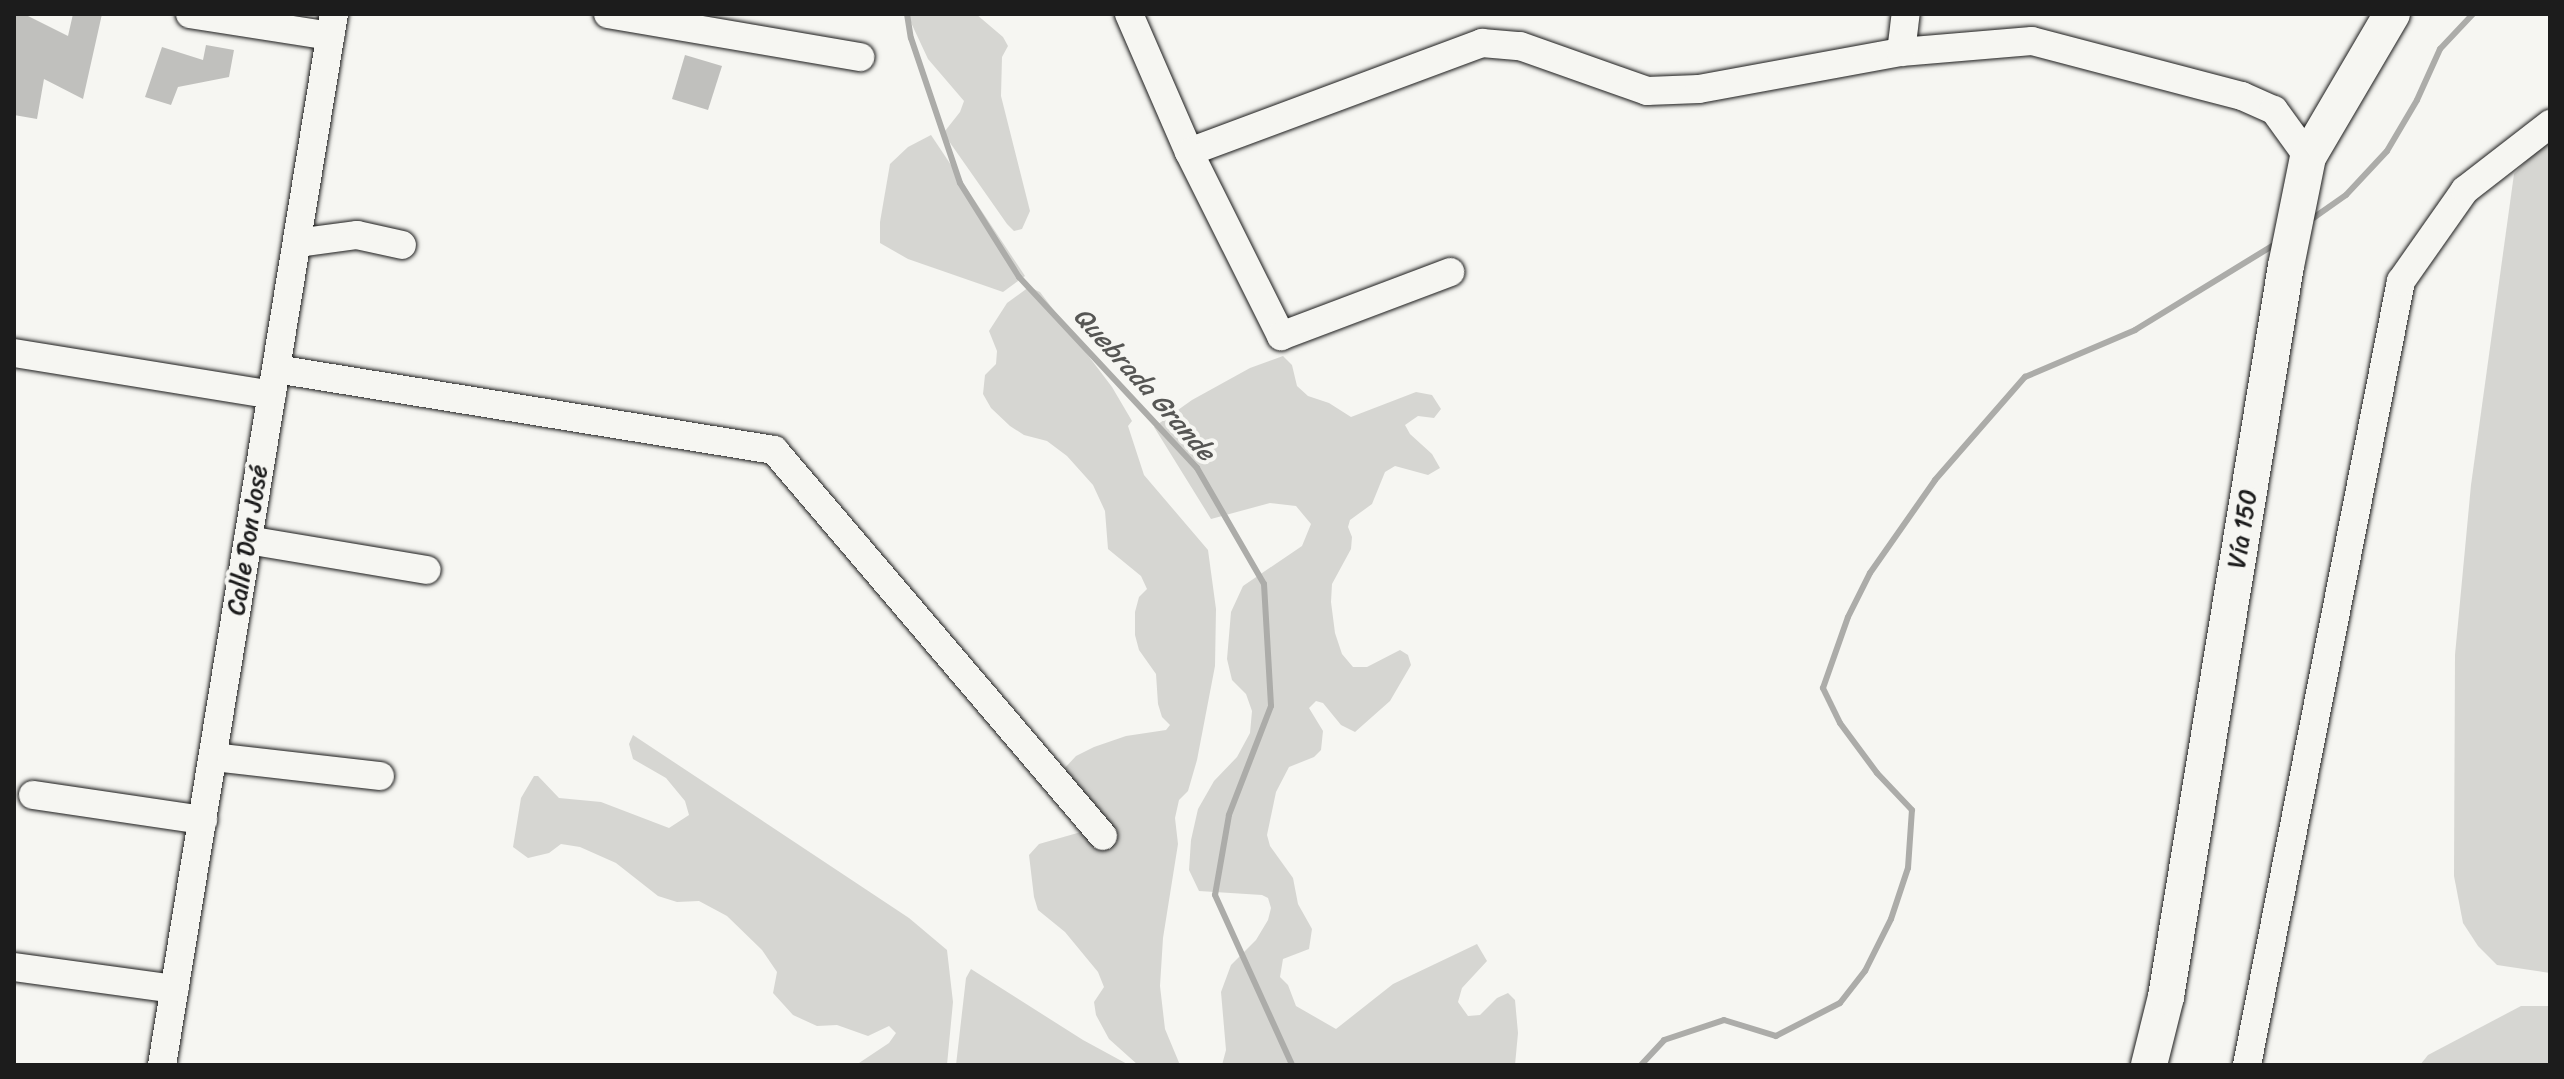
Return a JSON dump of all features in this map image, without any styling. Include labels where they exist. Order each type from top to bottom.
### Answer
[{"type":"main road","name":"Vía 150","points":[[2149,1065],[2166,997],[2283,282],[2308,157],[2392,14]]},
{"type":"street","points":[[190,14],[332,25]]},
{"type":"street","points":[[608,14],[860,57]]},
{"type":"street","points":[[1129,14],[1189,152],[1281,336],[1450,272]]},
{"type":"street","points":[[1901,52],[1906,14]]},
{"type":"street","name":"Calle Don José","points":[[162,1065],[332,25]]},
{"type":"street","points":[[1189,152],[1482,43],[1520,46],[1647,91],[1699,89],[1901,52],[2032,41],[2242,96],[2274,110],[2308,157]]},
{"type":"street","points":[[2247,1065],[2401,281],[2465,190],[2550,124]]},
{"type":"street","points":[[297,243],[357,235],[402,245]]},
{"type":"street","points":[[14,353],[274,382],[774,450],[1103,836]]},
{"type":"street","points":[[248,540],[427,570]]},
{"type":"street","points":[[213,757],[380,776]]},
{"type":"street","points":[[33,795],[203,820]]},
{"type":"street","points":[[14,967],[175,989]]},
{"type":"shaded area","points":[[907,14],[976,14],[1003,37],[1008,46],[1002,57],[1001,96],[1030,211],[1022,229],[1014,231],[1007,224],[946,137],[945,131],[960,112],[964,101],[928,59]]},
{"type":"shaded area","points":[[931,135],[1025,276],[1003,292],[908,259],[880,243],[880,222],[890,164],[908,147]]},
{"type":"shaded area","points":[[2550,136],[2550,973],[2497,965],[2478,946],[2463,923],[2454,876],[2455,655],[2471,485],[2514,174]]},
{"type":"shaded area","points":[[1029,287],[1040,292],[1112,387],[1132,421],[1128,426],[1144,475],[1208,550],[1216,609],[1215,666],[1197,760],[1188,791],[1179,800],[1175,818],[1178,844],[1163,938],[1160,986],[1165,1029],[1180,1065],[1138,1065],[1109,1039],[1096,1015],[1094,1002],[1104,987],[1098,972],[1065,932],[1038,910],[1034,897],[1029,855],[1039,844],[1081,832],[1063,770],[1076,756],[1094,747],[1126,736],[1166,730],[1170,725],[1162,717],[1158,704],[1156,674],[1139,650],[1135,635],[1135,612],[1139,597],[1147,589],[1141,576],[1108,549],[1105,511],[1093,485],[1067,456],[1047,441],[1024,435],[1010,426],[991,408],[983,394],[985,375],[996,364],[997,351],[989,331],[1007,303]]},
{"type":"shaded area","points":[[1283,356],[1292,365],[1297,386],[1308,396],[1329,403],[1351,417],[1416,392],[1432,395],[1441,409],[1434,418],[1418,416],[1405,425],[1410,434],[1432,454],[1440,468],[1428,475],[1395,466],[1385,472],[1372,504],[1350,520],[1348,527],[1352,537],[1351,549],[1332,584],[1331,602],[1335,633],[1342,654],[1353,667],[1367,667],[1400,650],[1408,655],[1411,665],[1390,701],[1355,732],[1341,725],[1323,703],[1316,701],[1309,708],[1323,731],[1321,750],[1314,757],[1289,767],[1276,792],[1267,835],[1270,846],[1293,878],[1298,904],[1312,929],[1309,949],[1283,959],[1280,977],[1288,985],[1296,1006],[1336,1029],[1393,984],[1477,944],[1487,961],[1462,988],[1458,1002],[1468,1016],[1480,1015],[1497,998],[1508,993],[1515,1000],[1518,1033],[1515,1065],[1222,1065],[1226,1050],[1221,992],[1231,965],[1256,940],[1271,908],[1268,898],[1262,895],[1199,891],[1189,870],[1191,840],[1198,809],[1214,781],[1237,757],[1250,733],[1252,711],[1246,694],[1232,680],[1227,659],[1231,612],[1243,586],[1302,546],[1311,524],[1296,506],[1270,503],[1211,519],[1154,427],[1192,400],[1250,368]]},
{"type":"shaded area","points":[[633,735],[909,918],[947,950],[953,1002],[947,1065],[856,1065],[889,1043],[896,1033],[889,1026],[868,1036],[837,1025],[817,1026],[793,1015],[773,993],[777,972],[762,950],[727,916],[699,901],[677,902],[658,896],[616,863],[580,847],[561,844],[549,853],[528,858],[513,847],[521,798],[534,776],[538,776],[559,798],[601,802],[669,828],[689,815],[685,801],[666,778],[633,759],[629,744]]},
{"type":"shaded area","points":[[971,969],[1083,1040],[1129,1065],[956,1065],[966,978]]},
{"type":"shaded area","points":[[2521,1006],[2550,1006],[2550,1065],[2420,1065],[2428,1055]]},
{"type":"building","points":[[14,14],[24,14],[68,36],[73,14],[102,14],[83,99],[44,79],[37,119],[14,115]]},
{"type":"building","points":[[206,45],[234,50],[229,77],[178,87],[171,105],[145,97],[162,47],[203,60]]},
{"type":"building","points":[[685,55],[722,66],[708,110],[672,99]]},
{"type":"waterway","name":"Quebrada Grande","points":[[907,14],[911,38],[960,183],[1019,277],[1197,468],[1264,584],[1271,706],[1229,815],[1215,895],[1292,1065]]},
{"type":"waterway","points":[[2309,221],[2346,195],[2387,151],[2417,100],[2440,49],[2473,14]]},
{"type":"waterway","points":[[1641,1065],[1664,1040],[1724,1020],[1776,1036],[1840,1003],[1865,971],[1891,919],[1908,868],[1912,810],[1877,773],[1840,723],[1823,688],[1848,617],[1870,573],[1935,480],[2025,377],[2135,330],[2277,243]]}]
